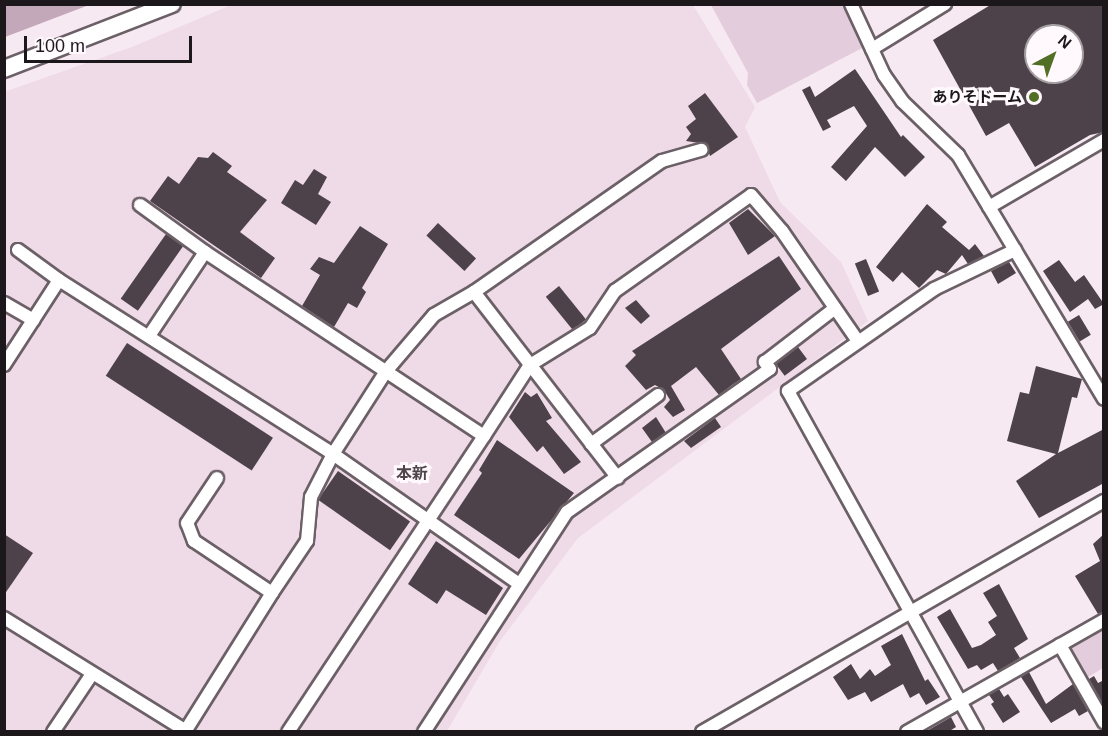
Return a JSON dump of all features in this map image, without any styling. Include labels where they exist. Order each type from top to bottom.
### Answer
[{"type":"main road","points":[[4,69],[172,4]]},
{"type":"street","points":[[851,4],[872,49],[902,101],[958,155],[1104,399]]},
{"type":"street","points":[[872,49],[945,4]]},
{"type":"street","points":[[989,207],[1104,140]]},
{"type":"street","points":[[4,618],[187,731],[272,593],[307,542],[311,496],[333,454],[387,370],[434,315],[474,292],[662,160],[701,150]]},
{"type":"street","points":[[288,732],[530,364],[590,328],[615,291],[751,195],[782,231],[858,341]]},
{"type":"street","points":[[141,205],[205,252],[484,436]]},
{"type":"street","points":[[18,250],[59,280],[333,454],[430,519],[518,583]]},
{"type":"street","points":[[977,732],[908,614],[876,546],[788,391],[934,289],[1015,250]]},
{"type":"street","points":[[149,336],[205,252]]},
{"type":"street","points":[[4,365],[59,280]]},
{"type":"street","points":[[474,292],[618,478]]},
{"type":"street","points":[[4,303],[33,320]]},
{"type":"street","points":[[424,732],[518,583],[567,512],[770,369],[765,362],[835,308]]},
{"type":"street","points":[[591,444],[658,395]]},
{"type":"street","points":[[217,478],[187,523],[194,541],[272,593]]},
{"type":"street","points":[[702,732],[1104,501]]},
{"type":"street","points":[[907,732],[1104,620]]},
{"type":"street","points":[[1060,645],[1103,720]]},
{"type":"street","points":[[53,732],[92,674]]},
{"type":"shaded area","points":[[5,4],[89,4],[89,5],[5,37]]},
{"type":"shaded area","points":[[231,5],[693,5],[755,107],[745,127],[780,202],[841,262],[868,321],[578,538],[500,641],[447,731],[5,731],[4,92],[132,47]]},
{"type":"shaded area","points":[[711,5],[860,5],[868,20],[864,47],[757,103],[747,85],[748,73]]},
{"type":"shaded area","points":[[1103,625],[1103,668],[1085,679],[1068,650],[1070,644]]},
{"type":"building","name":"ありそドーム","points":[[992,4],[1104,4],[1104,132],[1090,135],[1035,167],[1009,123],[986,136],[933,40]]},
{"type":"building","points":[[855,69],[901,137],[903,135],[925,157],[905,177],[875,147],[846,181],[831,167],[867,126],[854,106],[827,120],[831,127],[823,131],[802,90],[810,86],[815,97]]},
{"type":"building","points":[[705,93],[738,137],[710,156],[706,144],[686,141],[691,134],[686,127],[696,119],[688,106]]},
{"type":"building","points":[[213,152],[232,166],[227,172],[267,200],[240,232],[275,258],[261,278],[150,201],[168,176],[179,184],[198,157],[208,158]]},
{"type":"building","points":[[314,169],[327,177],[318,194],[331,202],[316,225],[281,203],[295,180],[303,185]]},
{"type":"building","points":[[927,204],[947,222],[942,227],[969,250],[975,244],[984,256],[968,264],[962,255],[946,274],[937,270],[919,288],[902,272],[893,282],[876,267]]},
{"type":"building","points":[[748,209],[775,236],[748,255],[729,223]]},
{"type":"building","points":[[438,223],[476,258],[464,271],[426,235]]},
{"type":"building","points":[[360,226],[388,244],[362,288],[366,292],[357,308],[348,303],[334,327],[302,306],[320,275],[310,269],[319,257],[334,263]]},
{"type":"building","points":[[166,234],[183,246],[138,311],[121,299]]},
{"type":"building","points":[[779,256],[801,289],[721,349],[741,379],[719,395],[696,367],[671,386],[685,410],[673,417],[664,407],[670,400],[664,390],[655,385],[646,390],[625,366],[636,355],[632,351]]},
{"type":"building","points":[[866,259],[879,291],[868,296],[855,263]]},
{"type":"building","points":[[1059,260],[1075,282],[1084,275],[1104,304],[1095,309],[1088,299],[1070,312],[1043,271]]},
{"type":"building","points":[[1009,262],[1016,273],[998,284],[991,271]]},
{"type":"building","points":[[559,286],[586,319],[573,330],[546,297]]},
{"type":"building","points":[[636,300],[650,316],[641,324],[625,308]]},
{"type":"building","points":[[1079,315],[1091,335],[1080,341],[1068,322]]},
{"type":"building","points":[[127,343],[273,438],[252,470],[106,376]]},
{"type":"building","points":[[798,347],[807,359],[785,376],[776,364]]},
{"type":"building","points":[[1036,366],[1082,379],[1077,398],[1072,397],[1058,453],[1104,429],[1104,483],[1039,518],[1016,481],[1056,454],[1007,441],[1020,392],[1029,394]]},
{"type":"building","points":[[525,392],[531,397],[537,393],[552,418],[546,421],[581,462],[564,474],[543,446],[537,452],[509,417]]},
{"type":"building","points":[[656,417],[666,433],[652,442],[642,428]]},
{"type":"building","points":[[715,418],[721,427],[691,448],[684,441]]},
{"type":"building","points":[[497,440],[574,493],[519,559],[454,515],[482,473],[479,470]]},
{"type":"building","points":[[338,471],[410,521],[390,550],[318,500]]},
{"type":"building","points":[[4,534],[33,553],[4,595]]},
{"type":"building","points":[[1104,534],[1104,612],[1098,614],[1075,576],[1100,561],[1093,544]]},
{"type":"building","points":[[436,541],[503,588],[486,615],[446,590],[437,604],[408,584]]},
{"type":"building","points":[[999,584],[1028,639],[1014,648],[1020,658],[998,671],[993,663],[981,670],[977,665],[968,669],[937,617],[950,609],[972,648],[981,645],[996,635],[988,622],[997,616],[983,593]]},
{"type":"building","points":[[902,634],[925,681],[928,679],[940,697],[926,705],[919,693],[910,698],[903,684],[871,702],[865,692],[848,700],[833,677],[851,664],[860,679],[870,669],[875,676],[891,665],[881,646]]},
{"type":"building","points":[[1029,672],[1046,704],[1073,684],[1088,711],[1079,716],[1075,709],[1051,723],[1021,677]]},
{"type":"building","points":[[1094,676],[1098,683],[1104,680],[1103,704],[1089,679]]},
{"type":"building","points":[[999,689],[1004,697],[1008,694],[1020,712],[1003,723],[991,704],[994,702],[989,695]]},
{"type":"building","points":[[951,717],[956,727],[948,732],[925,732]]},
{"type":"place","name":"ありそドーム","points":[[1034,97]]},
{"type":"district","name":"本新","points":[[412,474]]}]
